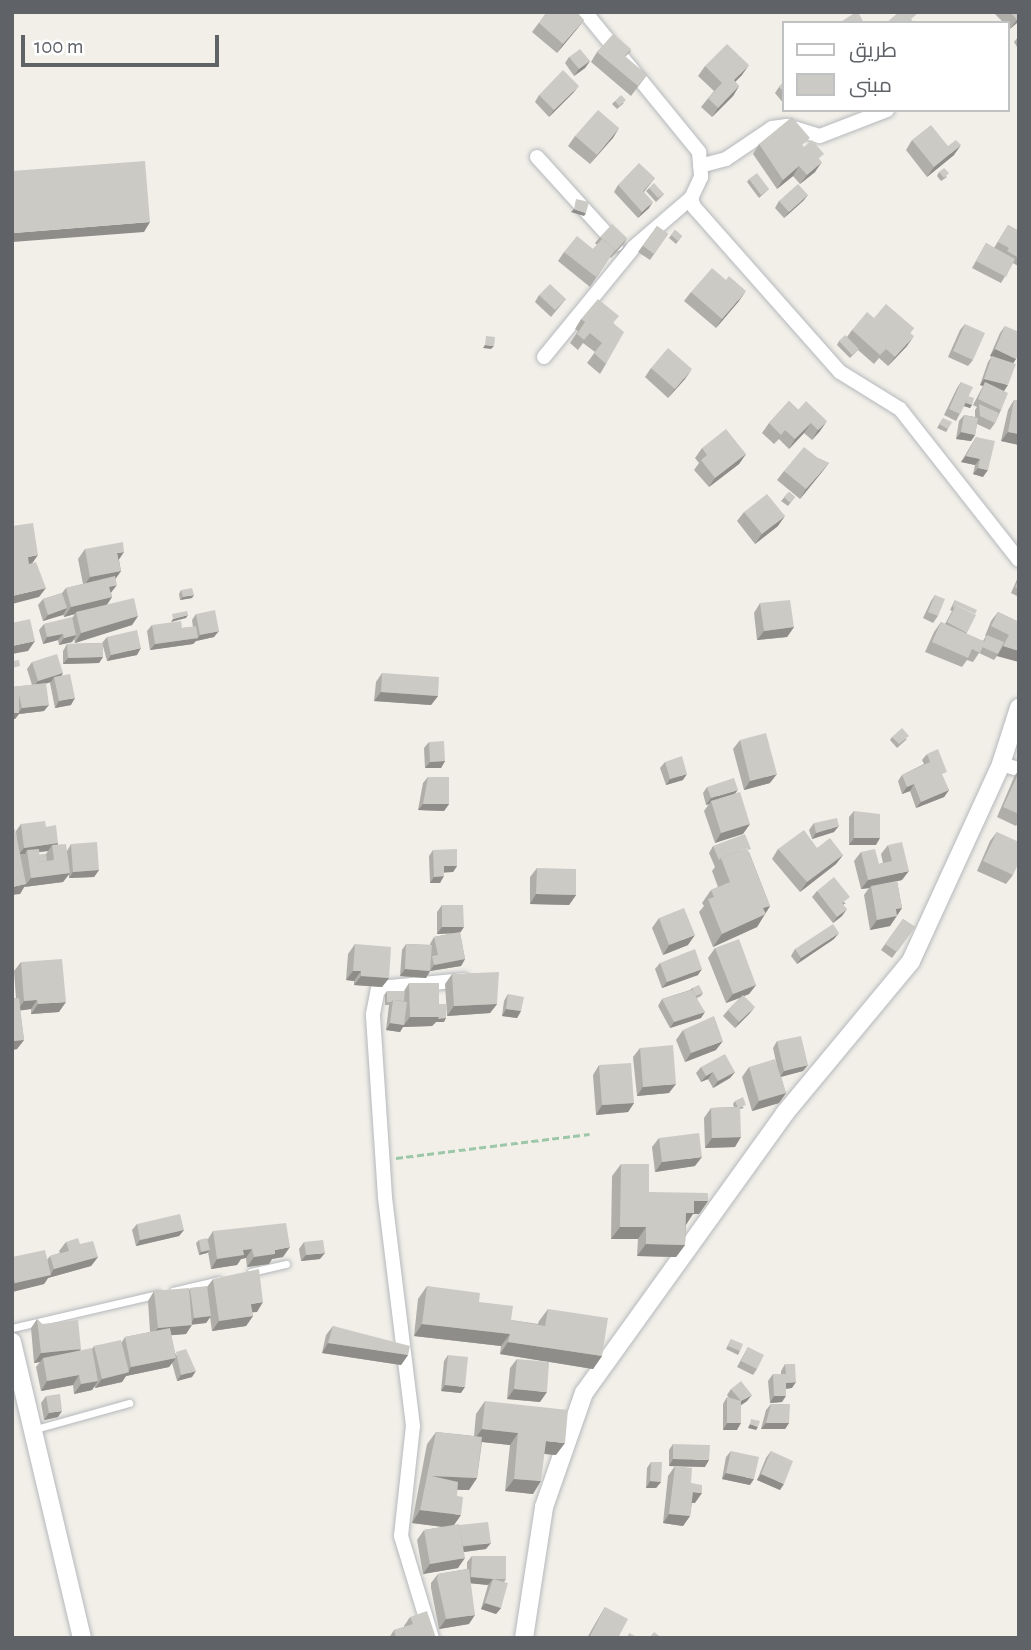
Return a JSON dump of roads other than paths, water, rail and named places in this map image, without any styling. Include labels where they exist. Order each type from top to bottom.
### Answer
[{"type":"street","points":[[544,357],[627,256],[691,198],[701,177],[699,152],[585,12]]},
{"type":"street","points":[[700,166],[726,159],[772,128],[787,125],[820,136],[882,112]]},
{"type":"street","points":[[537,157],[627,256]]},
{"type":"street","points":[[691,198],[841,372],[900,409],[1019,560]]},
{"type":"street","points":[[524,1638],[544,1507],[584,1393],[785,1113],[911,961],[1001,764],[1019,708]]},
{"type":"street","points":[[1001,764],[1019,769]]},
{"type":"street","points":[[432,1638],[401,1536],[413,1426],[382,1159],[373,1049],[378,988],[479,978]]},
{"type":"street","points":[[12,1342],[82,1638]]},
{"type":"lane","points":[[12,1328],[286,1264]]},
{"type":"lane","points":[[32,1430],[129,1403]]}]
